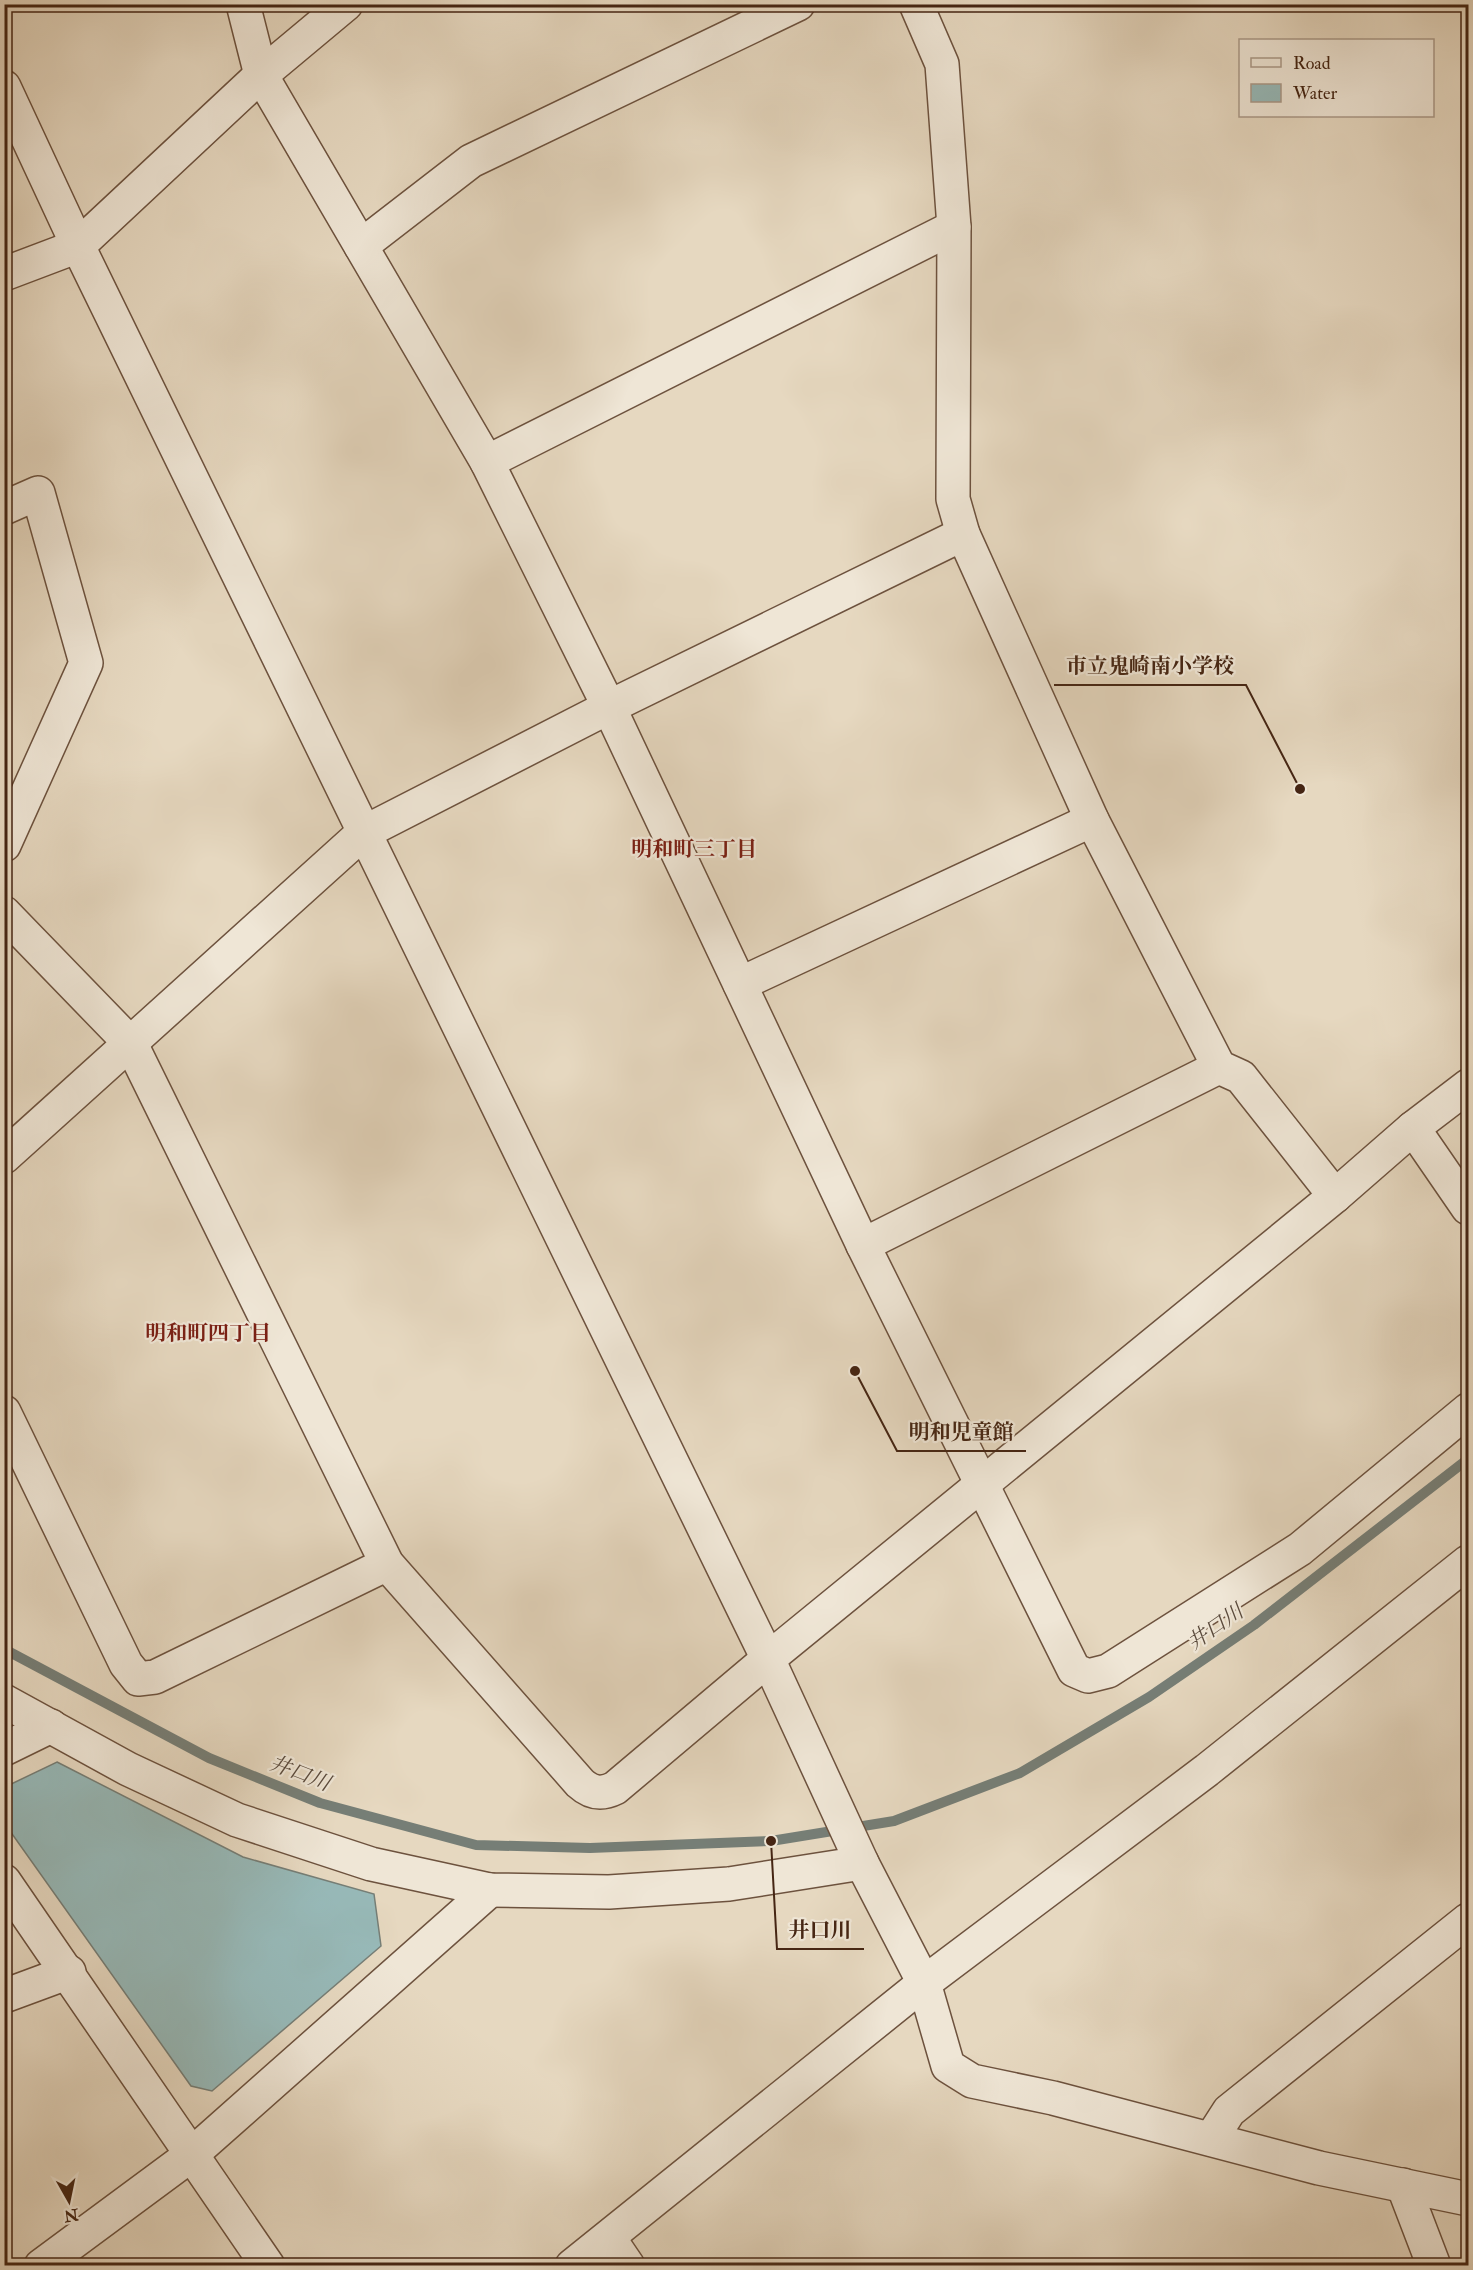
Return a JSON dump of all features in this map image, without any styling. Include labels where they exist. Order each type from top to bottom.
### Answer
[{"type":"street","points":[[243,4],[261,75],[487,462],[609,707],[863,1245],[1074,1670],[1088,1676],[1108,1671],[1300,1549],[1468,1410]]},
{"type":"street","points":[[4,274],[78,246],[261,75],[346,4]]},
{"type":"street","points":[[361,246],[471,161],[798,4]]},
{"type":"street","points":[[916,4],[942,64],[954,227],[953,499],[963,534],[1092,820],[1219,1067],[1241,1077],[1335,1196]]},
{"type":"street","points":[[4,87],[78,246],[363,833],[768,1659],[862,1863],[924,1983],[948,2066],[972,2081],[1053,2098],[1319,2168],[1468,2199]]},
{"type":"street","points":[[487,462],[954,227]]},
{"type":"street","points":[[4,508],[38,493],[86,663],[4,845]]},
{"type":"street","points":[[4,1157],[363,833],[609,707],[963,534]]},
{"type":"street","points":[[740,984],[1092,820]]},
{"type":"street","points":[[4,913],[131,1044],[387,1564],[580,1783],[596,1793],[615,1788],[768,1659],[1335,1196],[1413,1128],[1468,1086]]},
{"type":"street","points":[[863,1245],[1219,1067]]},
{"type":"street","points":[[1413,1128],[1468,1208]]},
{"type":"street","points":[[4,1412],[13,1451],[126,1664],[138,1679],[155,1677],[387,1564]]},
{"type":"street","points":[[572,2265],[609,2238],[924,1983],[1207,1770],[1468,1562]]},
{"type":"street","points":[[4,1701],[128,1769],[237,1820],[371,1864],[490,1890],[609,1892],[729,1884],[862,1863]]},
{"type":"street","points":[[4,1749],[51,1726]]},
{"type":"street","points":[[4,1881],[69,1972],[268,2265]]},
{"type":"street","points":[[41,2265],[192,2155],[490,1890]]},
{"type":"street","points":[[1211,2139],[1229,2111],[1468,1920]]},
{"type":"street","points":[[4,1996],[69,1972]]},
{"type":"street","points":[[1403,2185],[1434,2265]]},
{"type":"street","points":[[609,2238],[628,2265]]},
{"type":"water","points":[[57,1762],[243,1857],[374,1894],[381,1946],[212,2091],[191,2086],[5,1824],[5,1787]]},
{"type":"waterway","name":"井口川","points":[[4,1649],[209,1758],[320,1803],[476,1845],[590,1848],[771,1841],[894,1821],[1020,1773],[1149,1697],[1254,1625],[1468,1459]]},
{"type":"place","name":"市立鬼崎南小学校","points":[[1300,789]]},
{"type":"place","name":"明和児童館","points":[[855,1371]]},
{"type":"place","name":"井口川","points":[[771,1841]]},
{"type":"district","name":"明和町三丁目","points":[[694,849]]},
{"type":"district","name":"明和町四丁目","points":[[208,1333]]}]
